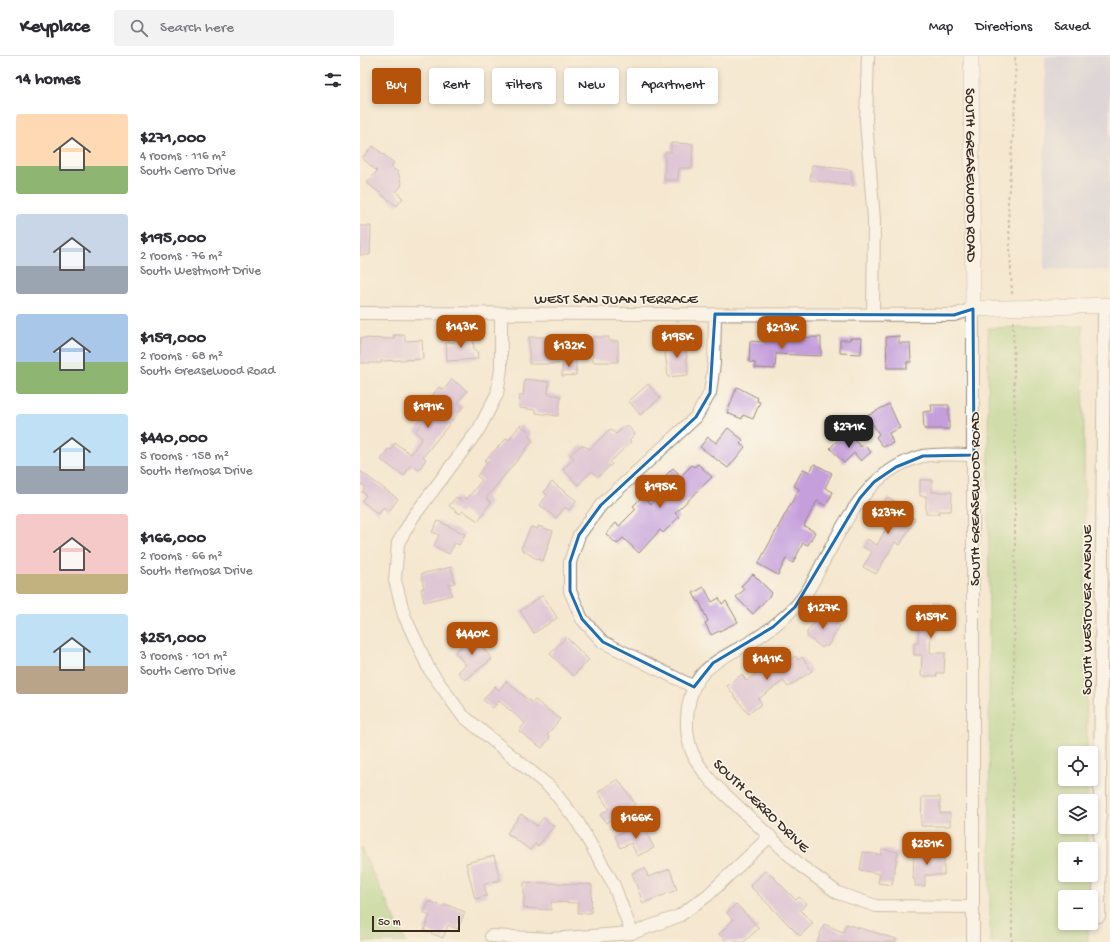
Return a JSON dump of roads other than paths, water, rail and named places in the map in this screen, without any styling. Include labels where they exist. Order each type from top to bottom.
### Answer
[{"type":"street","points":[[868,56],[866,121],[874,220],[872,314]]},
{"type":"street","name":"SOUTH GREASEWOOD ROAD","points":[[972,56],[974,455],[973,942]]},
{"type":"street","points":[[973,308],[1107,305]]},
{"type":"street","name":"SOUTH WESTOVER AVENUE","points":[[1099,916],[1107,305]]},
{"type":"street","name":"WEST SAN JUAN TERRACE","points":[[360,313],[501,315],[954,315],[973,308]]},
{"type":"street","points":[[694,687],[603,642],[582,619],[570,591],[570,562],[578,535],[601,505],[696,416],[710,393],[714,363],[714,314]]},
{"type":"street","points":[[501,315],[501,369],[496,394],[478,429],[413,517],[398,543],[395,580],[404,615],[429,669],[462,715],[551,788],[576,821],[613,883],[632,933]]},
{"type":"street","name":"SOUTH CERRO DRIVE","points":[[973,908],[876,906],[838,893],[801,866],[712,782],[700,768],[689,747],[687,730],[688,705],[698,679],[713,663],[773,627],[795,607],[808,590],[860,498],[874,482],[896,468],[923,456],[946,454],[974,455]]},
{"type":"street","points":[[491,936],[550,939],[632,933],[679,916],[708,895],[770,836]]}]
